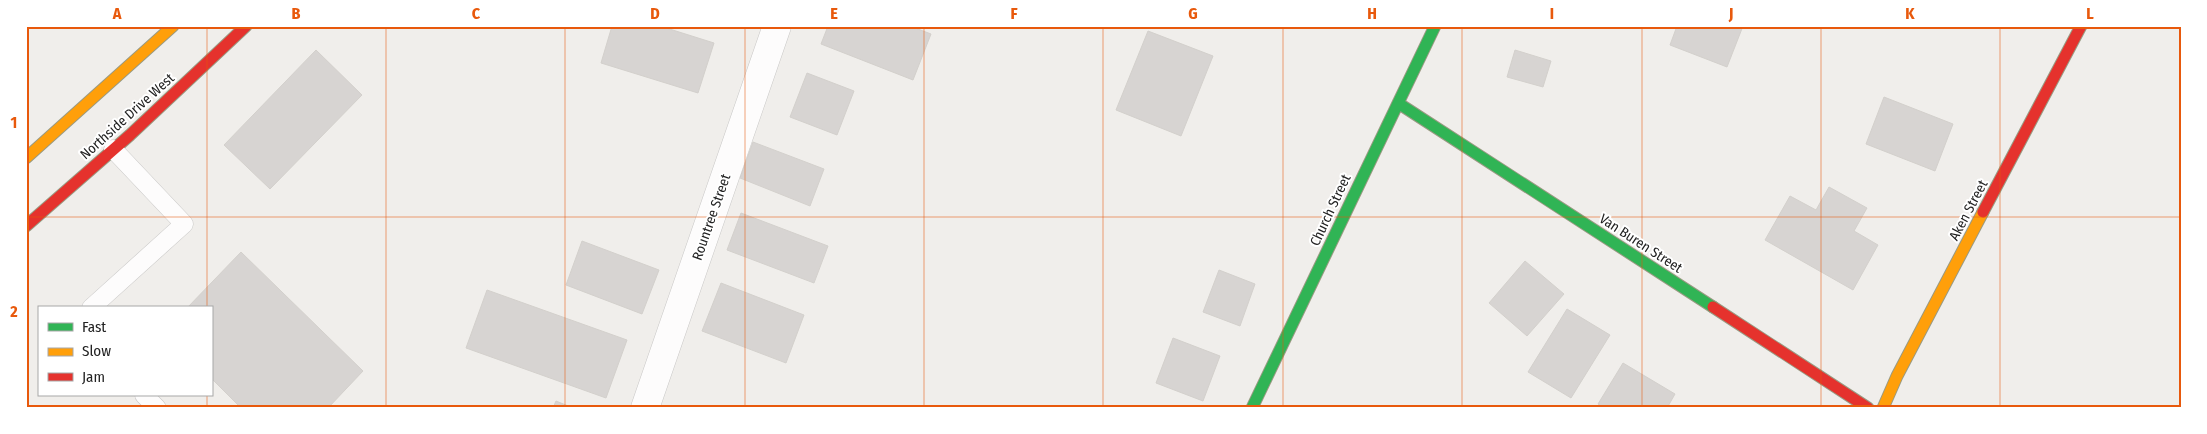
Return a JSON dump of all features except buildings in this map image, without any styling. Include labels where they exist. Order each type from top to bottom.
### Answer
[{"type":"street","points":[[26,158],[173,26]]},
{"type":"street","name":"Northside Drive West","points":[[26,226],[113,149],[246,26]]},
{"type":"street","name":"Rountree Street","points":[[645,408],[777,26]]},
{"type":"street","name":"Church Street","points":[[1252,408],[1435,26]]},
{"type":"street","name":"Aken Street","points":[[1883,408],[1902,367],[2081,26]]},
{"type":"street","name":"Van Buren Street","points":[[1398,103],[1868,408]]},
{"type":"lane","points":[[92,306],[184,224],[113,149]]},
{"type":"lane","points":[[145,396],[157,408]]},
{"type":"traffic: fast","points":[[1252,408],[1435,26]]},
{"type":"traffic: fast","points":[[1398,103],[1713,307]]},
{"type":"traffic: slow","points":[[26,158],[173,26]]},
{"type":"traffic: slow","points":[[1883,408],[1897,376],[1983,212]]},
{"type":"traffic: jam","points":[[26,226],[130,135],[246,26]]},
{"type":"traffic: jam","points":[[1983,212],[2081,26]]},
{"type":"traffic: jam","points":[[1713,307],[1868,408]]}]
